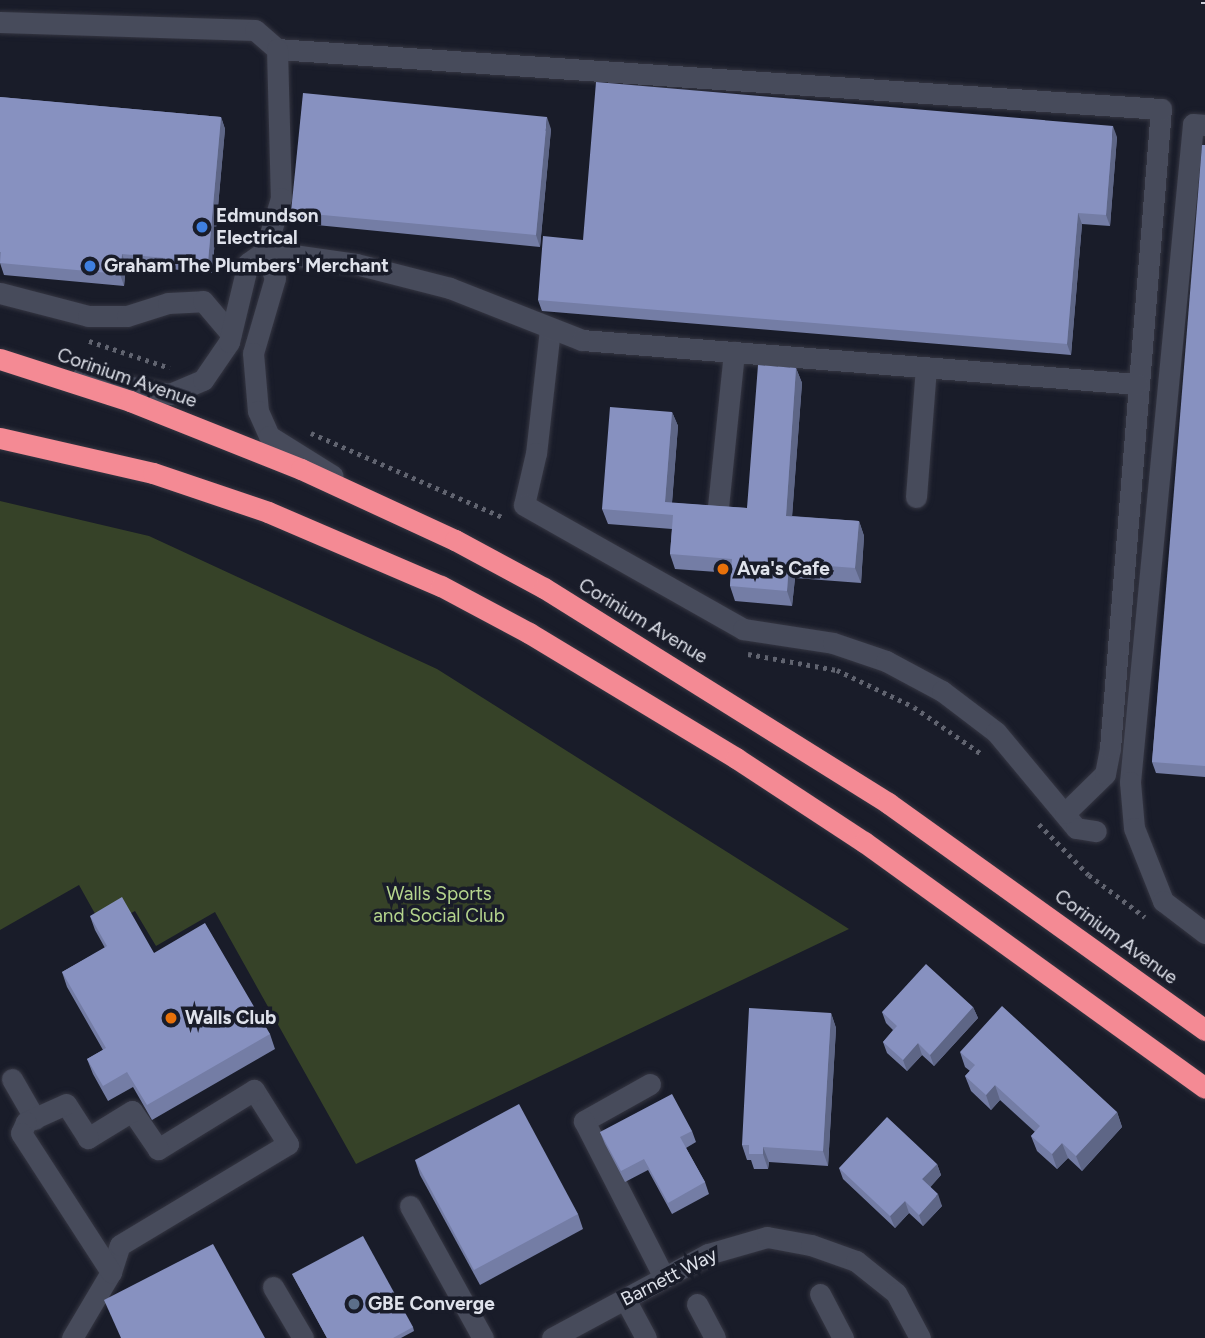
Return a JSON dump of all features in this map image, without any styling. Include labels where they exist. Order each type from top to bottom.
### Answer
[{"type":"highway","name":"Corinium Avenue","points":[[0,359],[206,430],[375,502],[544,589],[749,713],[1001,881],[1205,1030]]},
{"type":"highway","points":[[0,438],[153,473],[268,512],[384,560],[507,622],[736,758],[864,842],[1205,1088]]},
{"type":"street","points":[[0,22],[256,30],[277,49],[1161,109],[1110,748],[1105,774],[1065,813]]},
{"type":"street","points":[[277,49],[281,198],[265,251],[275,278],[253,353],[264,423],[269,436],[375,502]]},
{"type":"street","points":[[1205,125],[1193,124],[1130,782],[1134,828],[1163,901],[1205,933]]},
{"type":"street","points":[[34,370],[170,394],[203,380],[231,334],[247,263],[265,251],[356,264],[450,288],[582,340],[1137,384]]},
{"type":"street","points":[[0,293],[88,316],[127,316],[168,303],[203,301],[231,334]]},
{"type":"street","points":[[550,329],[536,453],[524,505],[743,629],[833,643],[886,661],[942,691],[996,732],[1076,828],[1096,831]]},
{"type":"street","points":[[718,507],[734,352]]},
{"type":"street","points":[[916,498],[926,367]]},
{"type":"street","points":[[12,1079],[35,1119]]},
{"type":"street","points":[[650,1084],[584,1121],[664,1277]]},
{"type":"street","points":[[72,1338],[111,1272],[120,1245],[288,1144],[254,1090],[158,1149],[132,1111],[88,1138],[66,1104],[26,1122],[21,1133],[111,1272]]},
{"type":"street","points":[[410,1206],[483,1338]]},
{"type":"street","name":"Barnett Way","points":[[552,1338],[708,1254],[767,1237],[811,1244],[856,1261],[896,1293],[920,1338]]},
{"type":"street","points":[[273,1287],[303,1338]]},
{"type":"street","points":[[820,1294],[843,1338]]},
{"type":"street","points":[[625,1298],[646,1338]]},
{"type":"street","points":[[698,1304],[715,1338]]},
{"type":"path","points":[[80,338],[203,380]]},
{"type":"path","points":[[308,432],[482,504],[517,524]]},
{"type":"path","points":[[743,651],[755,658],[837,670],[914,707],[992,761]]},
{"type":"path","points":[[1038,821],[1089,875],[1152,922]]},
{"type":"green space","name":"Walls Sports and Social Club","points":[[0,501],[149,536],[437,669],[849,929],[356,1164],[215,912],[156,946],[135,911],[103,928],[79,885],[0,930]]},
{"type":"building","points":[[596,82],[1113,126],[1106,215],[1078,213],[1067,344],[538,300],[543,236],[583,240]]},
{"type":"building","points":[[303,93],[547,117],[536,235],[291,212]]},
{"type":"building","points":[[0,97],[221,117],[208,262],[122,254],[120,274],[0,263]]},
{"type":"building","points":[[1202,145],[1205,145],[1205,766],[1152,762]]},
{"type":"building","points":[[758,365],[796,368],[786,516],[859,521],[855,568],[789,563],[787,591],[730,586],[732,559],[670,554],[673,515],[602,509],[610,407],[672,412],[665,502],[747,508]]},
{"type":"building","name":"Walls Club","points":[[122,897],[154,953],[205,923],[270,1034],[147,1105],[127,1072],[103,1086],[87,1059],[106,1048],[62,972],[107,946],[90,916]]},
{"type":"building","points":[[926,964],[973,1007],[930,1055],[918,1043],[903,1060],[883,1042],[897,1026],[882,1012]]},
{"type":"building","points":[[1002,1006],[1117,1112],[1076,1156],[1062,1143],[1052,1154],[1031,1136],[1040,1126],[995,1085],[986,1095],[965,1076],[975,1065],[960,1052]]},
{"type":"building","points":[[749,1008],[831,1013],[823,1151],[763,1147],[763,1154],[749,1154],[749,1145],[742,1145]]},
{"type":"building","points":[[672,1094],[692,1131],[680,1137],[705,1182],[668,1203],[644,1159],[621,1171],[600,1132]]},
{"type":"building","points":[[519,1104],[578,1214],[474,1270],[415,1160]]},
{"type":"building","points":[[887,1117],[937,1164],[922,1179],[938,1194],[919,1215],[905,1201],[890,1216],[839,1168]]},
{"type":"building","name":"GBE Converge","points":[[363,1236],[413,1327],[393,1338],[327,1338],[292,1274]]},
{"type":"building","points":[[213,1244],[265,1338],[121,1338],[104,1300]]},
{"type":"place","name":"Edmundson Electrical","points":[[202,227]]},
{"type":"place","name":"Graham The Plumbers' Merchant","points":[[90,266]]},
{"type":"place","name":"Ava's Cafe","points":[[723,569]]},
{"type":"place","name":"Walls Club","points":[[171,1018]]},
{"type":"place","name":"GBE Converge","points":[[354,1304]]}]
